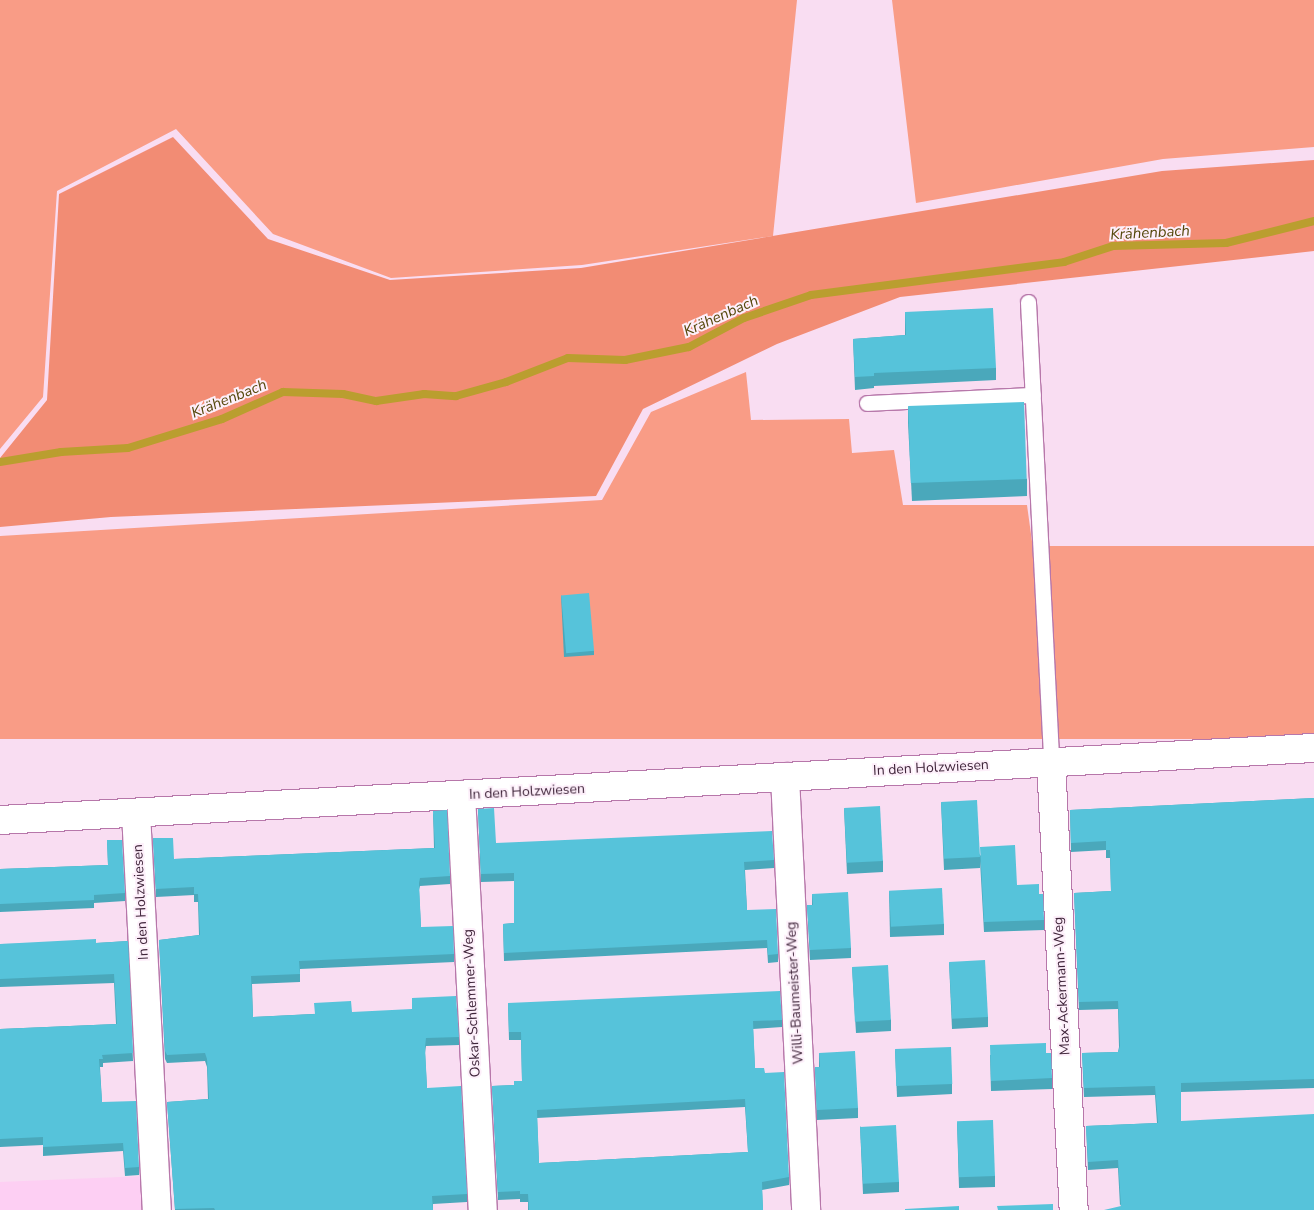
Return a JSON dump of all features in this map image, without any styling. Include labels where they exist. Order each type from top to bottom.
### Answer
[{"type":"street","name":"In den Holzwiesen","points":[[157,1210],[136,813],[1314,748]]},
{"type":"street","name":"Max-Ackermann-Weg","points":[[1051,762],[1074,1210]]},
{"type":"street","name":"Willi-Baumeister-Weg","points":[[785,777],[806,1210]]},
{"type":"street","name":"Oskar-Schlemmer-Weg","points":[[461,795],[483,1210]]},
{"type":"street","points":[[0,820],[136,813]]},
{"type":"lane","points":[[1028,302],[1051,762]]},
{"type":"lane","points":[[867,403],[1033,395]]},
{"type":"shaded area","points":[[0,0],[797,0],[773,236],[582,265],[391,278],[273,234],[176,129],[57,191],[43,397],[0,449]]},
{"type":"shaded area","points":[[892,0],[1314,0],[1314,147],[1163,159],[916,203]]},
{"type":"shaded area","points":[[173,137],[268,239],[390,280],[581,268],[1162,171],[1314,160],[1314,251],[900,297],[777,344],[643,409],[596,496],[111,517],[0,527],[0,458],[47,400],[59,194]]},
{"type":"shaded area","points":[[746,372],[751,420],[849,419],[852,453],[894,450],[903,505],[1027,505],[1034,556],[0,609],[0,536],[602,500],[651,412]]},
{"type":"shaded area","points":[[0,546],[1314,546],[1314,739],[0,739]]},
{"type":"shaded area","points":[[144,1176],[145,1210],[0,1210],[0,1182]]},
{"type":"building","points":[[993,308],[996,368],[874,373],[874,376],[855,377],[853,339],[906,335],[905,312]]},
{"type":"building","points":[[1024,402],[1027,479],[911,483],[908,406]]},
{"type":"building","points":[[589,593],[594,651],[566,653],[561,595]]},
{"type":"building","points":[[1314,798],[1314,1079],[1181,1083],[1181,1121],[1314,1114],[1314,1210],[1104,1210],[1121,1206],[1118,1160],[1088,1162],[1086,1126],[1158,1123],[1155,1086],[1084,1088],[1082,1053],[1118,1052],[1120,1046],[1118,1001],[1079,1002],[1074,893],[1111,891],[1110,850],[1106,850],[1106,841],[1071,843],[1070,810]]},
{"type":"building","points":[[977,800],[980,857],[944,859],[941,802]]},
{"type":"building","points":[[880,806],[883,861],[847,863],[844,808]]},
{"type":"building","points":[[494,808],[496,843],[772,831],[774,860],[744,862],[747,910],[776,909],[778,954],[768,955],[767,940],[504,953],[503,924],[514,923],[514,873],[481,874],[478,809]]},
{"type":"building","points":[[447,810],[450,876],[420,878],[421,927],[453,926],[454,954],[299,961],[300,974],[251,976],[253,1017],[315,1014],[314,1003],[351,1001],[352,1012],[412,1009],[412,998],[456,996],[459,1037],[426,1038],[427,1088],[461,1086],[467,1194],[432,1196],[433,1210],[175,1209],[167,1102],[209,1099],[207,1059],[205,1053],[167,1055],[165,1051],[159,940],[200,935],[198,894],[194,894],[194,887],[156,889],[153,838],[173,838],[174,859],[435,848],[433,811]]},
{"type":"building","points":[[107,840],[122,840],[125,893],[94,895],[94,900],[0,904],[0,869],[108,865]]},
{"type":"building","points":[[1015,845],[1017,885],[1039,884],[1039,894],[1043,894],[1044,920],[984,922],[980,847]]},
{"type":"building","points":[[942,888],[944,924],[891,927],[889,891]]},
{"type":"building","points":[[848,892],[851,948],[810,950],[807,905],[813,905],[812,894]]},
{"type":"building","points":[[96,939],[96,943],[128,941],[133,1053],[102,1055],[103,1059],[99,1059],[102,1102],[136,1101],[139,1167],[125,1168],[123,1143],[43,1147],[43,1137],[0,1139],[0,1029],[117,1024],[114,974],[0,979],[0,944]]},
{"type":"building","points":[[985,960],[988,1017],[952,1019],[949,962]]},
{"type":"building","points":[[888,965],[891,1020],[855,1022],[852,967]]},
{"type":"building","points":[[780,991],[782,1020],[753,1021],[755,1068],[764,1068],[765,1073],[784,1072],[789,1177],[762,1182],[763,1210],[529,1210],[528,1194],[520,1194],[520,1191],[498,1192],[492,1086],[514,1085],[514,1081],[522,1081],[521,1032],[509,1032],[508,1003]],"holes":[[[745,1099],[748,1152],[539,1163],[537,1110]]]},
{"type":"building","points":[[1046,1043],[1046,1053],[1051,1053],[1052,1078],[991,1081],[990,1045]]},
{"type":"building","points":[[951,1047],[952,1084],[896,1086],[895,1049]]},
{"type":"building","points":[[855,1051],[858,1108],[817,1110],[815,1067],[820,1067],[819,1053]]},
{"type":"building","points":[[993,1120],[995,1176],[959,1177],[957,1121]]},
{"type":"building","points":[[896,1125],[899,1182],[863,1184],[860,1127]]},
{"type":"building","points":[[1053,1204],[1053,1210],[998,1210],[997,1206]]},
{"type":"building","points":[[959,1206],[959,1210],[905,1210],[905,1209]]},
{"type":"waterway","name":"Krähenbach","points":[[0,462],[61,452],[128,448],[222,419],[283,392],[343,394],[376,401],[424,394],[456,396],[506,382],[568,358],[625,360],[689,347],[744,318],[811,295],[1064,262],[1113,246],[1226,243],[1314,221]]}]
